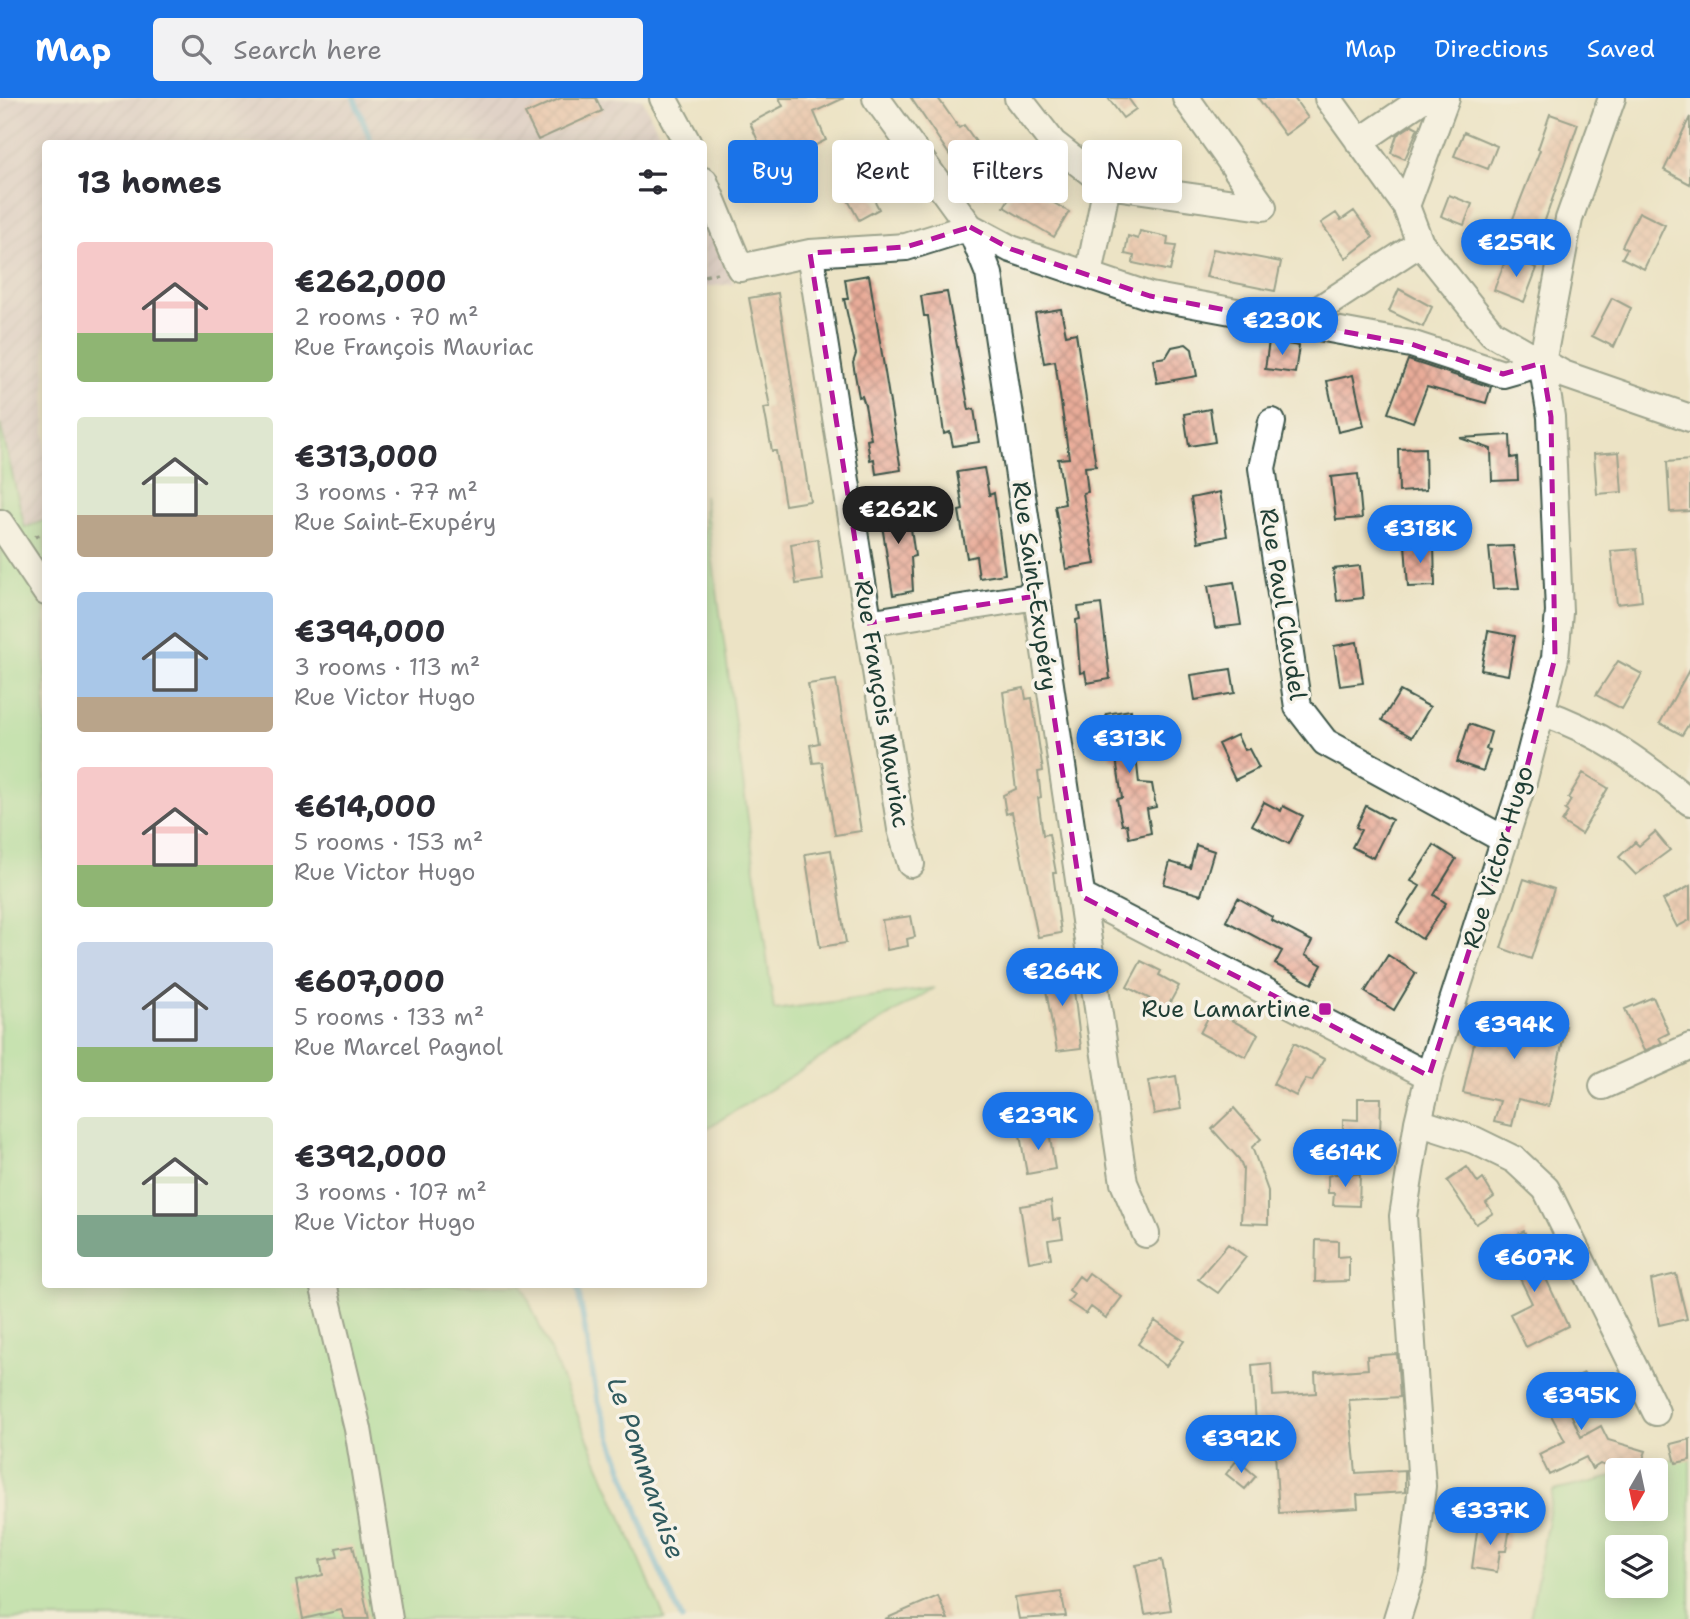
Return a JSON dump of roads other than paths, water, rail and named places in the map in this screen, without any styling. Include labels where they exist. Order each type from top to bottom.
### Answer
[{"type":"street","points":[[663,98],[686,140]]},
{"type":"street","points":[[876,98],[970,227],[1011,249],[1150,296],[1410,344],[1503,374],[1542,363]]},
{"type":"street","points":[[1018,98],[1053,142],[1082,165]]},
{"type":"street","points":[[1182,196],[1263,207],[1186,98]]},
{"type":"street","points":[[1328,98],[1406,206],[1420,243],[1492,332],[1542,363],[1690,418]]},
{"type":"street","points":[[1359,142],[1424,98]]},
{"type":"street","points":[[1406,206],[1446,98]]},
{"type":"street","name":"Rue Victor Hugo","points":[[1397,1619],[1412,1571],[1422,1486],[1403,1216],[1418,1122],[1429,1076],[1505,840],[1555,658],[1559,612],[1551,417],[1542,363],[1569,219],[1612,98]]},
{"type":"street","points":[[707,188],[740,268],[810,253],[906,247],[970,227]]},
{"type":"street","points":[[1089,275],[1103,203]]},
{"type":"street","name":"Rue Saint-Exupéry","points":[[970,227],[989,274],[1124,1183],[1146,1234]]},
{"type":"street","points":[[1298,323],[1420,243]]},
{"type":"street","name":"Rue François Mauriac","points":[[810,253],[901,829],[911,864]]},
{"type":"street","name":"Rue Paul Claudel","points":[[1272,422],[1262,468],[1298,707],[1325,742],[1505,840]]},
{"type":"street","points":[[0,523],[42,586]]},
{"type":"street","points":[[868,623],[1036,596]]},
{"type":"street","points":[[1541,712],[1578,724],[1637,759],[1690,802]]},
{"type":"street","points":[[1081,896],[1429,1076]]},
{"type":"street","points":[[1603,1086],[1690,1047]]},
{"type":"street","points":[[1418,1122],[1474,1140],[1515,1160],[1546,1189],[1656,1412]]},
{"type":"street","points":[[324,1288],[358,1429],[389,1619]]},
{"type":"waterway","name":"Le Pommaraise","points":[[354,98],[370,140]]},
{"type":"waterway","name":"Le Pommaraise","points":[[578,1288],[597,1398],[653,1555],[682,1619]]},
{"type":"place","name":"Rue Lamartine","points":[[1325,1009]]}]
